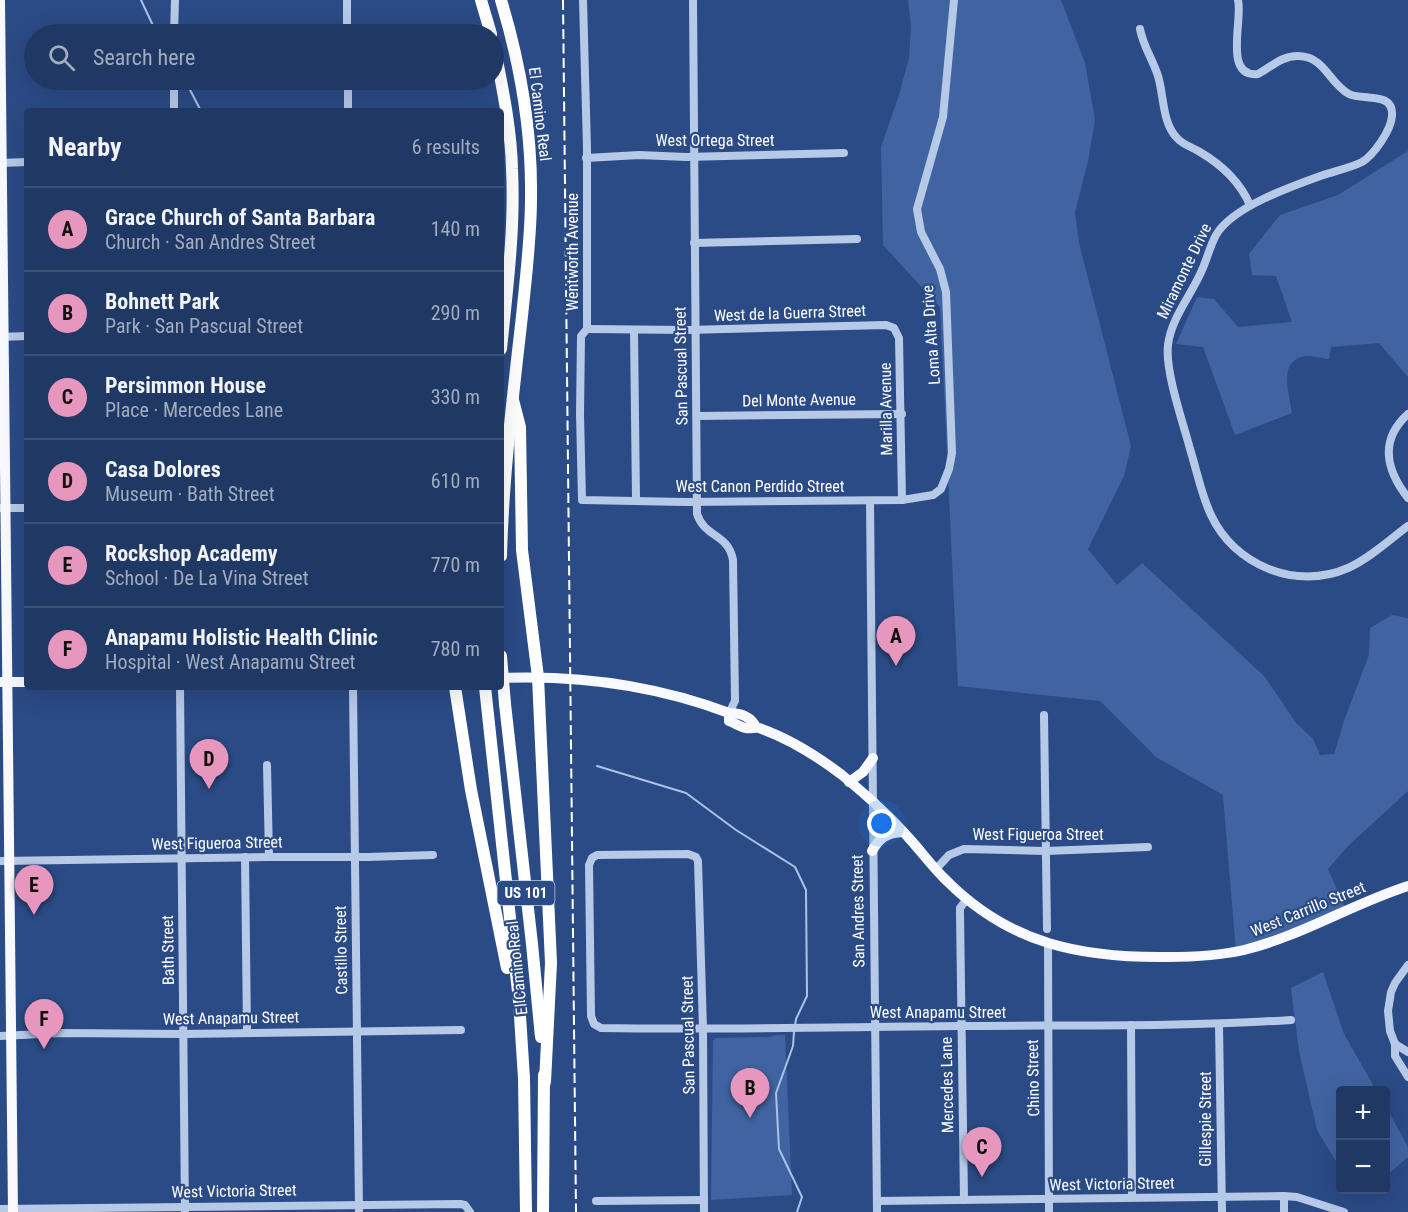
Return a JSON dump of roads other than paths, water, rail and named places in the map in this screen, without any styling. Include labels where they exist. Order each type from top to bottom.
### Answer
[{"type":"highway","points":[[481,0],[488,24]]},
{"type":"highway","name":"El Camino Real","points":[[501,0],[510,30],[525,111],[531,195],[529,249],[504,483]]},
{"type":"highway","points":[[509,0],[510,30]]},
{"type":"highway","name":"El Camino Real","points":[[503,90],[512,168],[512,215],[504,305]]},
{"type":"highway","points":[[513,400],[520,427],[522,550],[538,677],[551,963],[544,1082]]},
{"type":"highway","points":[[455,690],[470,781],[508,971],[519,1001]]},
{"type":"highway","name":"El Camino Real","points":[[485,690],[519,1001],[524,1078],[526,1212]]},
{"type":"highway","name":"El Camino Real","points":[[504,690],[532,944],[544,1082],[543,1212]]},
{"type":"main road","points":[[0,0],[6,1036],[13,1211]]},
{"type":"main road","name":"West Carrillo Street","points":[[504,678],[572,678],[625,684],[686,698],[729,713],[729,721],[748,729],[756,727],[784,739],[809,753],[849,782],[873,802],[945,880],[967,899],[1003,923],[1048,943],[1086,953],[1128,957],[1218,955],[1241,951],[1288,936],[1408,886]]},
{"type":"main road","points":[[3,682],[24,682]]},
{"type":"main road","points":[[849,782],[863,772],[873,758]]},
{"type":"main road","points":[[872,851],[887,834],[903,832]]},
{"type":"street","points":[[174,24],[175,0]]},
{"type":"street","points":[[347,0],[347,24]]},
{"type":"street","name":"Wentworth Avenue","points":[[582,500],[579,371],[581,336],[587,329],[583,0]]},
{"type":"street","name":"San Pascual Street","points":[[693,0],[697,514],[699,522],[707,531],[725,541],[730,548],[733,560],[735,701],[729,713]]},
{"type":"street","name":"Loma Alta Drive","points":[[937,493],[944,486],[952,446],[947,303],[940,269],[919,228],[917,209],[943,117],[954,0]]},
{"type":"street","name":"Miramonte Drive","points":[[1238,0],[1240,15],[1236,56],[1245,72],[1258,74],[1284,58],[1308,57],[1318,62],[1347,92],[1361,98],[1382,99],[1389,105],[1392,113],[1391,121],[1383,137],[1371,155],[1364,160],[1250,205],[1237,212],[1226,222],[1215,237],[1203,268],[1173,326],[1168,343],[1168,356],[1178,404],[1212,516],[1228,541],[1248,558],[1271,570],[1306,576],[1335,572],[1359,562],[1408,525]]},
{"type":"street","points":[[1140,29],[1159,78],[1173,134],[1183,144],[1208,156],[1220,165],[1241,187],[1250,205]]},
{"type":"street","points":[[174,90],[174,108]]},
{"type":"street","points":[[348,90],[348,108]]},
{"type":"street","name":"West Ortega Street","points":[[586,158],[639,155],[844,153]]},
{"type":"street","points":[[1,163],[24,162]]},
{"type":"street","points":[[694,243],[856,239]]},
{"type":"street","name":"West de la Guerra Street","points":[[587,329],[694,330],[886,325]]},
{"type":"street","name":"Marilla Avenue","points":[[886,325],[894,328],[899,334],[902,500]]},
{"type":"street","points":[[634,330],[636,500]]},
{"type":"street","points":[[2,337],[24,336]]},
{"type":"street","name":"Del Monte Avenue","points":[[697,416],[902,414]]},
{"type":"street","points":[[1408,414],[1399,422],[1392,434],[1388,453],[1392,471],[1408,498]]},
{"type":"street","name":"West Canon Perdido Street","points":[[582,500],[870,501],[902,500],[937,493]]},
{"type":"street","name":"San Andres Street","points":[[870,501],[877,1212]]},
{"type":"street","points":[[3,508],[24,508]]},
{"type":"street","name":"Bath Street","points":[[180,690],[185,1210]]},
{"type":"street","name":"Castillo Street","points":[[354,690],[359,1209]]},
{"type":"street","points":[[1044,715],[1047,929]]},
{"type":"street","points":[[267,765],[269,857]]},
{"type":"street","name":"West Figueroa Street","points":[[936,869],[949,855],[959,850],[1046,851],[1148,847]]},
{"type":"street","name":"San Pascual Street","points":[[591,1016],[591,861],[597,855],[688,854],[696,857],[698,861],[704,1029],[704,1212]]},
{"type":"street","name":"West Figueroa Street","points":[[5,861],[433,855]]},
{"type":"street","points":[[245,857],[247,1033]]},
{"type":"street","name":"Mercedes Lane","points":[[964,1200],[960,908],[967,899]]},
{"type":"street","name":"Chino Street","points":[[1048,943],[1049,1212]]},
{"type":"street","points":[[1408,965],[1395,983],[1389,1002],[1389,1021],[1395,1044],[1395,1056],[1408,1077]]},
{"type":"street","name":"West Anapamu Street","points":[[591,1016],[594,1024],[601,1028],[704,1029],[1219,1025],[1291,1020]]},
{"type":"street","points":[[1131,1025],[1132,1197]]},
{"type":"street","name":"Gillespie Street","points":[[1219,1025],[1222,1212]]},
{"type":"street","name":"West Anapamu Street","points":[[6,1036],[62,1033],[183,1034],[461,1030]]},
{"type":"street","points":[[1395,1044],[1408,1052]]},
{"type":"street","points":[[1284,1196],[1284,1212]]},
{"type":"street","name":"West Victoria Street","points":[[877,1201],[1284,1196],[1297,1197],[1344,1212]]},
{"type":"street","points":[[596,1201],[704,1200]]},
{"type":"street","name":"West Victoria Street","points":[[0,1209],[13,1211],[185,1210],[271,1205],[359,1209],[460,1204],[469,1210]]},
{"type":"waterway","points":[[141,0],[152,24]]},
{"type":"waterway","points":[[190,90],[199,108]]},
{"type":"waterway","points":[[597,766],[686,793],[736,830],[795,867],[806,890],[807,996],[795,1026]]},
{"type":"waterway","points":[[794,1032],[793,1046],[776,1093],[779,1149],[802,1197],[797,1212]]},
{"type":"railway","points":[[563,0],[576,1212]]},
{"type":"place","name":"Grace Church of Santa Barbara","points":[[896,666]]},
{"type":"place","name":"Casa Dolores","points":[[209,789]]},
{"type":"place","name":"Rockshop Academy","points":[[34,915]]},
{"type":"place","name":"Anapamu Holistic Health Clinic","points":[[44,1049]]},
{"type":"place","name":"Bohnett Park","points":[[750,1118]]},
{"type":"place","name":"Persimmon House","points":[[982,1177]]}]
